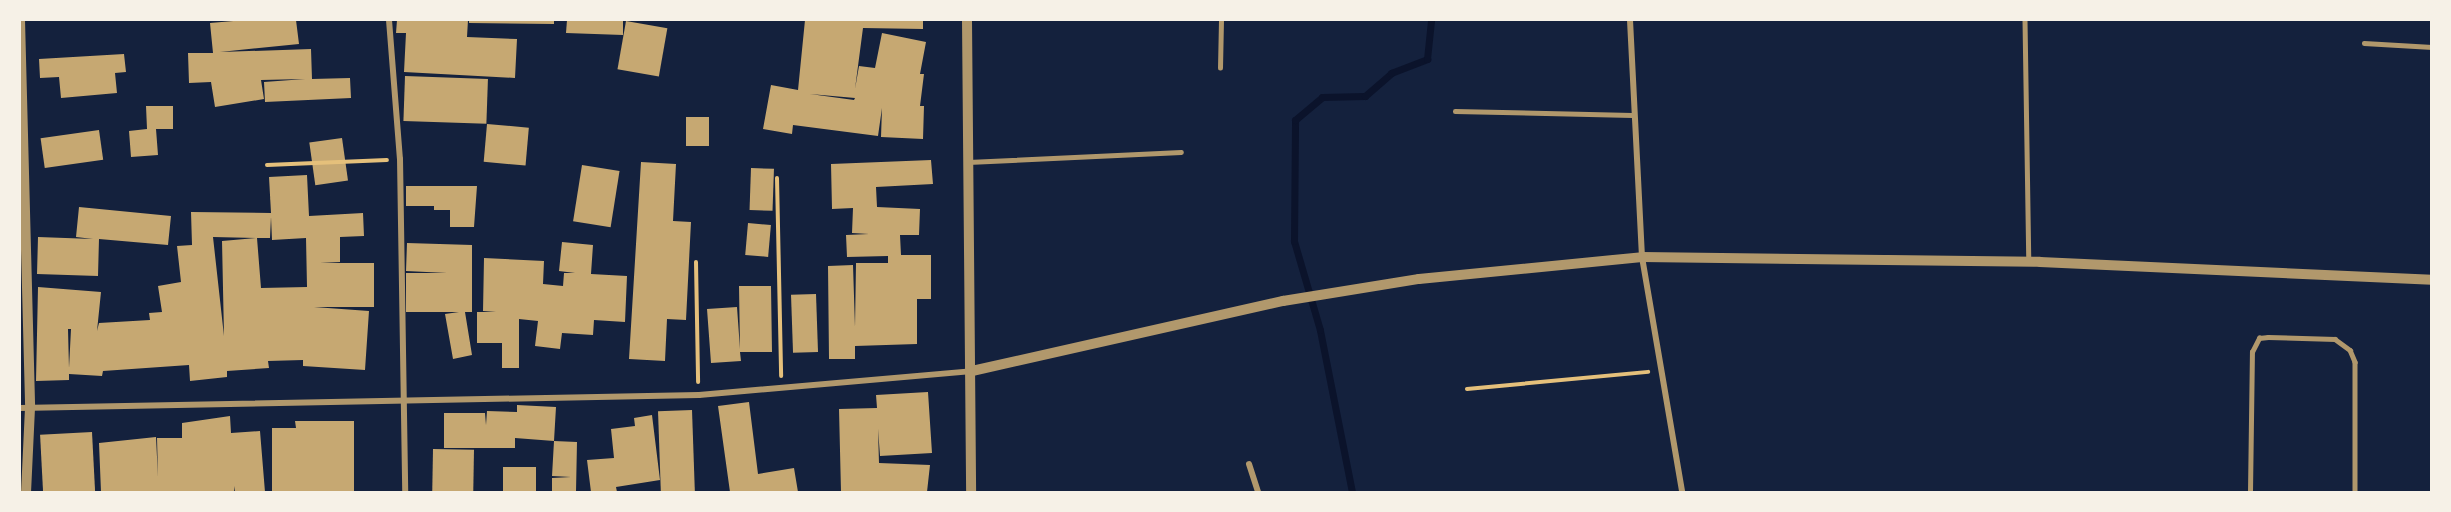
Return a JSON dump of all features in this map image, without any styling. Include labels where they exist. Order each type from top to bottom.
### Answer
[{"type":"street","points":[[20,20],[26,492]]},
{"type":"street","points":[[389,20],[400,159],[405,492]]},
{"type":"street","points":[[967,20],[972,371],[971,492]]},
{"type":"street","points":[[1630,20],[1632,115],[1642,257],[1682,492]]},
{"type":"street","points":[[25,408],[699,395],[782,389],[972,371],[1283,301],[1419,279],[1642,257],[2029,262],[2432,280]]},
{"type":"street","points":[[1249,464],[1258,492]]},
{"type":"lane","points":[[1220,68],[1221,20]]},
{"type":"lane","points":[[2025,20],[2029,262]]},
{"type":"lane","points":[[2364,43],[2432,47]]},
{"type":"lane","points":[[1455,111],[1632,115]]},
{"type":"lane","points":[[968,162],[1181,152]]},
{"type":"lane","points":[[2250,492],[2252,352],[2259,338],[2268,337],[2335,339],[2350,350],[2355,362],[2355,492]]},
{"type":"path","points":[[267,165],[400,159]]},
{"type":"path","points":[[777,178],[782,389]]},
{"type":"path","points":[[696,262],[699,395]]},
{"type":"path","points":[[1467,389],[1661,371]]},
{"type":"building","points":[[296,20],[299,44],[220,52],[311,49],[312,79],[350,78],[351,98],[265,102],[264,82],[305,79],[261,80],[264,99],[215,107],[211,82],[189,83],[188,53],[213,53],[210,23]]},
{"type":"building","points":[[397,20],[468,20],[467,37],[517,39],[515,78],[404,72],[406,33],[396,33]]},
{"type":"building","points":[[469,20],[554,20],[554,24],[469,23]]},
{"type":"building","points":[[567,20],[623,20],[623,35],[566,33]]},
{"type":"building","points":[[805,20],[923,20],[923,29],[863,28],[855,89],[859,66],[875,68],[882,33],[926,42],[920,74],[924,74],[920,106],[924,106],[923,139],[881,137],[882,108],[878,136],[793,125],[792,134],[763,129],[771,85],[798,90]],"holes":[[[810,94],[855,98],[854,100]]]},
{"type":"building","points":[[626,21],[667,28],[659,77],[617,69]]},
{"type":"building","points":[[124,54],[126,72],[115,73],[117,93],[61,98],[59,77],[40,78],[39,59]]},
{"type":"building","points":[[405,76],[488,79],[486,124],[403,121]]},
{"type":"building","points":[[146,106],[173,106],[173,129],[156,129],[158,155],[131,157],[129,131],[147,129]]},
{"type":"building","points":[[686,117],[709,117],[709,146],[686,146]]},
{"type":"building","points":[[487,124],[529,128],[526,166],[484,162]]},
{"type":"building","points":[[99,130],[103,160],[45,168],[41,138]]},
{"type":"building","points":[[342,138],[348,181],[315,185],[309,143]]},
{"type":"building","points":[[931,160],[933,184],[876,187],[877,207],[920,209],[919,235],[900,235],[901,255],[931,255],[931,299],[917,299],[917,344],[855,346],[855,359],[829,359],[828,266],[853,265],[855,327],[856,263],[888,263],[888,256],[847,257],[846,235],[869,234],[852,233],[853,208],[832,209],[831,164]]},
{"type":"building","points":[[641,162],[676,164],[673,221],[691,222],[686,320],[667,319],[665,361],[629,359]]},
{"type":"building","points":[[582,165],[620,171],[611,227],[573,221]]},
{"type":"building","points":[[751,168],[774,169],[773,211],[750,210]]},
{"type":"building","points":[[307,175],[309,216],[363,213],[364,236],[340,237],[340,262],[320,263],[374,263],[374,307],[314,307],[369,311],[365,370],[303,366],[303,360],[268,361],[269,368],[227,371],[227,377],[190,381],[189,365],[103,371],[102,376],[69,374],[69,380],[36,381],[38,287],[101,292],[97,331],[99,323],[150,320],[149,313],[162,312],[158,286],[181,282],[177,246],[192,245],[191,212],[271,213],[269,177]],"holes":[[[271,217],[272,240],[306,238],[307,287],[261,288],[257,238],[270,238]],[[213,237],[256,238],[222,241],[224,336]],[[68,329],[71,329],[69,368]]]},
{"type":"building","points":[[406,186],[477,186],[474,227],[450,227],[450,210],[434,210],[434,206],[406,206]]},
{"type":"building","points":[[79,207],[171,216],[168,245],[99,239],[98,276],[37,274],[38,237],[93,239],[76,237]]},
{"type":"building","points":[[748,223],[771,225],[768,257],[745,255]]},
{"type":"building","points":[[562,242],[593,245],[591,274],[627,276],[625,322],[594,320],[593,335],[562,333],[560,349],[535,346],[538,321],[519,319],[519,368],[502,368],[502,343],[477,343],[477,312],[496,312],[483,311],[484,258],[544,261],[543,284],[563,286],[564,273],[575,273],[559,271]]},
{"type":"building","points":[[407,243],[472,245],[472,312],[465,312],[472,355],[453,359],[445,314],[459,312],[406,312],[406,273],[447,273],[406,271]]},
{"type":"building","points":[[739,286],[771,286],[772,352],[740,352],[741,361],[711,363],[707,309],[737,307],[740,349]]},
{"type":"building","points":[[816,294],[818,352],[793,353],[791,295]]},
{"type":"building","points":[[928,392],[932,453],[880,456],[878,429],[879,463],[930,465],[927,492],[841,492],[839,409],[877,408],[876,395]]},
{"type":"building","points":[[749,402],[758,474],[794,468],[798,492],[730,492],[718,406]]},
{"type":"building","points":[[517,405],[556,407],[554,441],[515,438],[515,448],[444,448],[444,413],[485,413],[486,425],[487,411],[517,412]]},
{"type":"building","points":[[692,410],[695,492],[661,492],[658,411]]},
{"type":"building","points":[[652,415],[660,480],[616,487],[617,492],[591,492],[587,460],[614,458],[611,429],[635,426],[634,418]]},
{"type":"building","points":[[230,416],[231,433],[260,431],[265,492],[235,492],[234,486],[234,492],[101,492],[99,443],[156,437],[158,477],[157,438],[182,438],[182,423]]},
{"type":"building","points":[[295,421],[354,421],[354,492],[272,492],[272,428],[296,428]]},
{"type":"building","points":[[92,432],[95,492],[43,492],[40,435]]},
{"type":"building","points":[[554,441],[577,442],[576,492],[552,492],[552,478],[571,477],[552,476]]},
{"type":"building","points":[[433,449],[474,450],[473,492],[432,492]]},
{"type":"building","points":[[503,467],[536,467],[536,492],[503,492]]},
{"type":"waterway","points":[[1352,492],[1320,330],[1294,241],[1295,120],[1322,97],[1365,96],[1391,73],[1427,59],[1431,20]]}]
